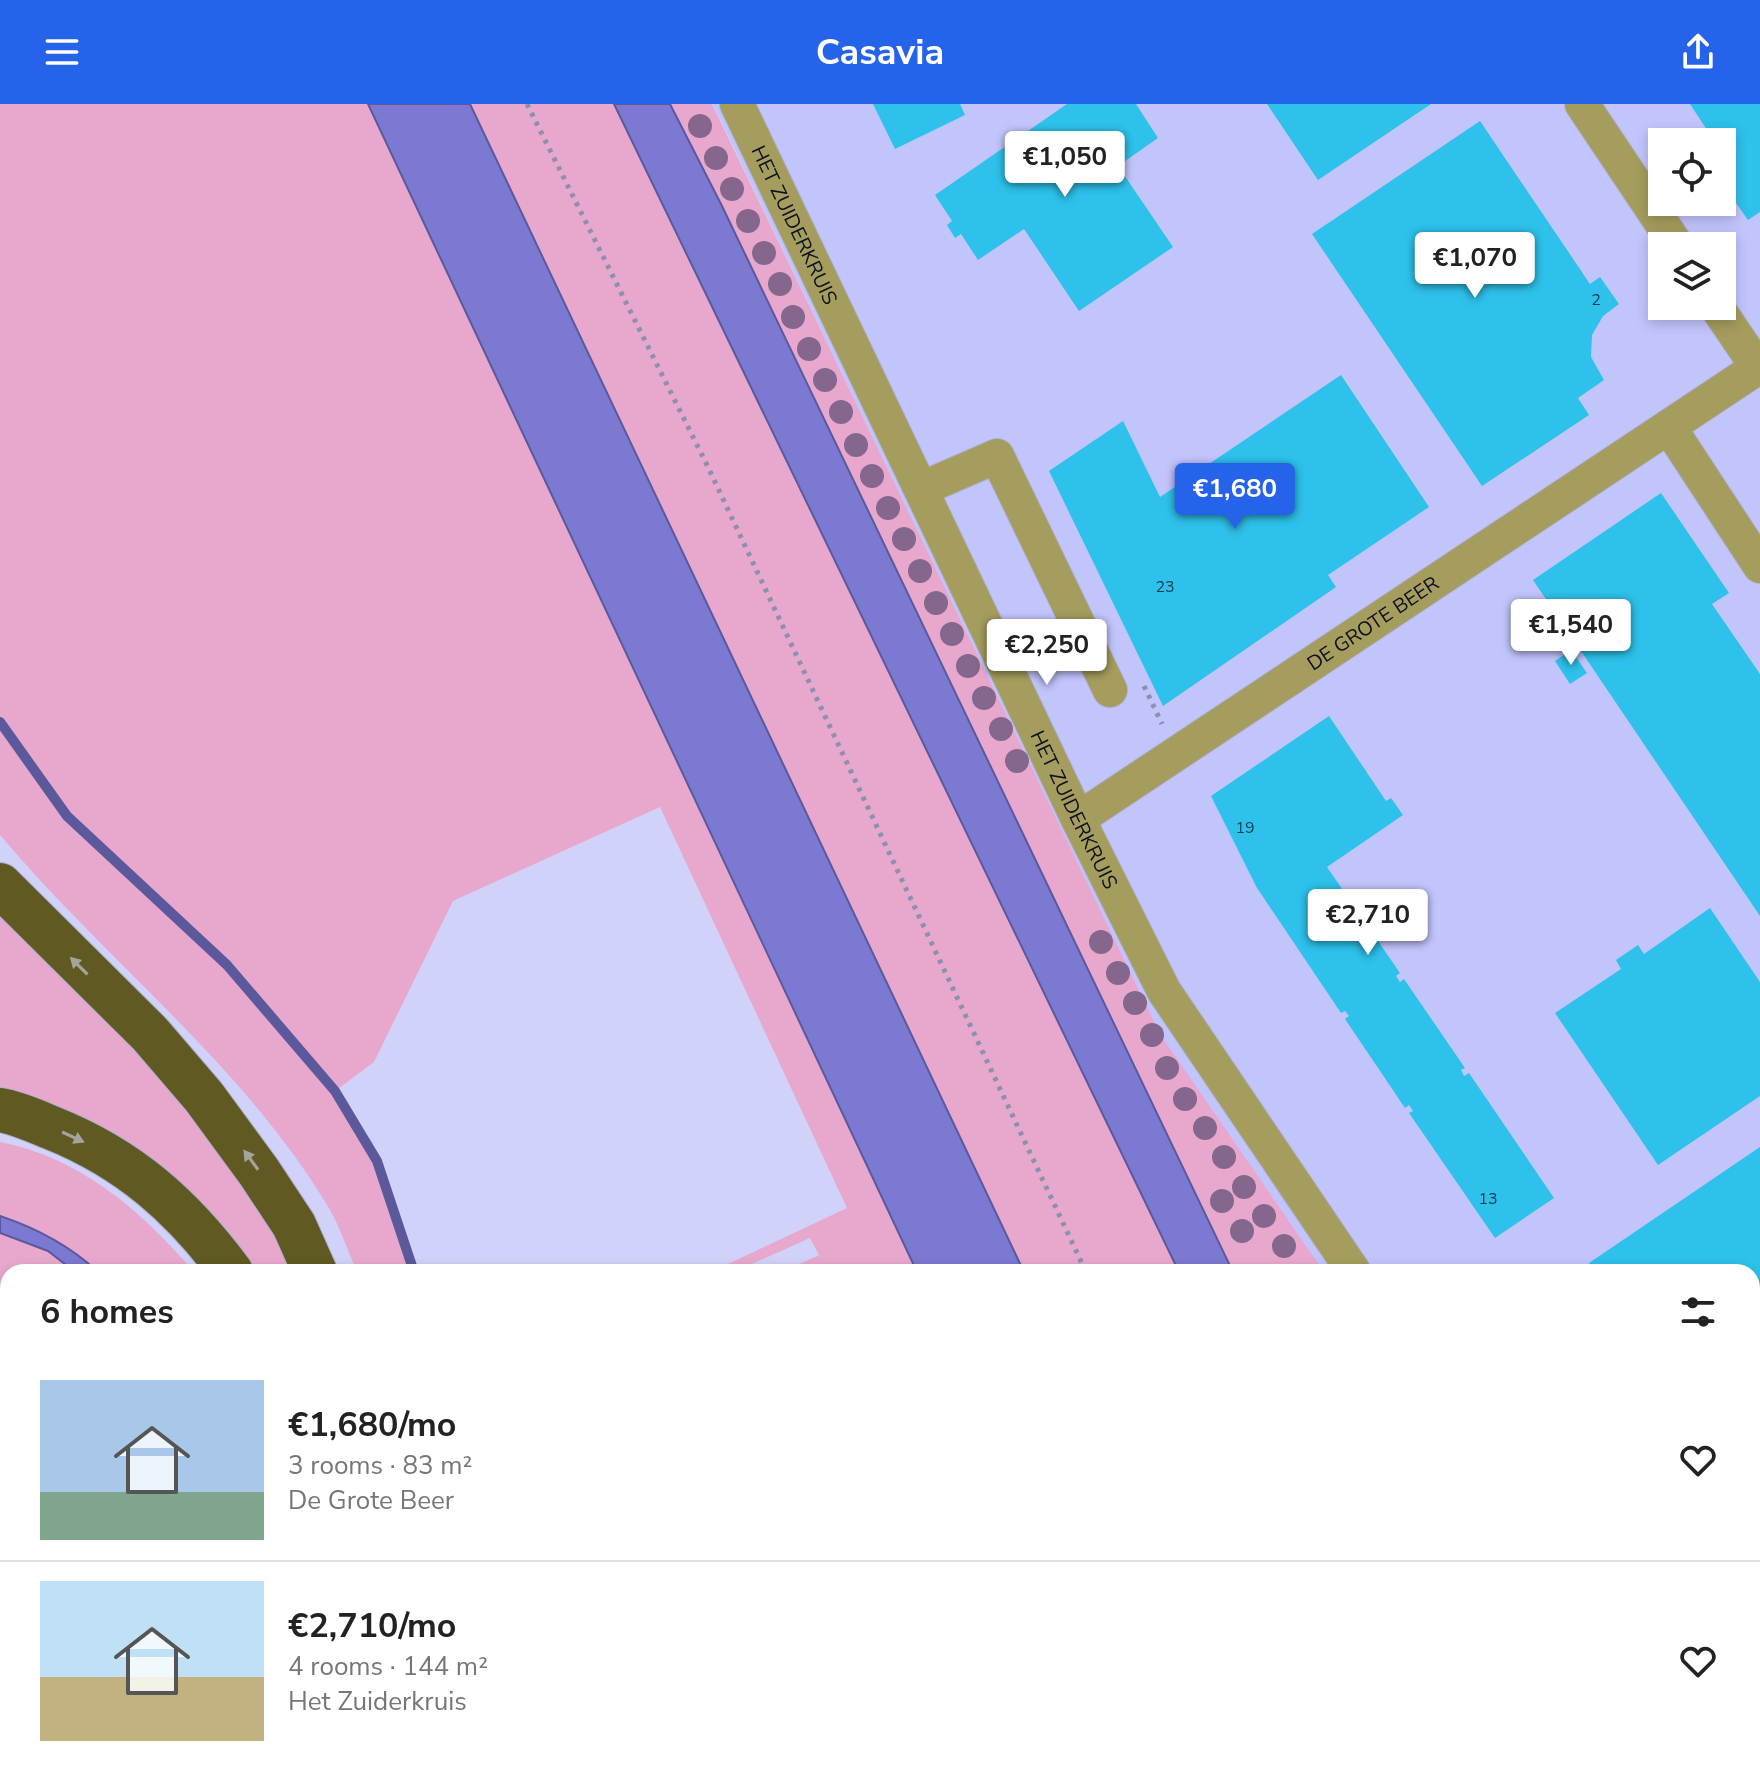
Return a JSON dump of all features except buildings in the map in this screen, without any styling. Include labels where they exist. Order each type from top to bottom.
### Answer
[{"type":"highway","points":[[0,885],[150,1034],[204,1097],[294,1225],[311,1264]]},
{"type":"highway","points":[[0,1110],[16,1113],[78,1138],[134,1170],[182,1213],[224,1264]]},
{"type":"street","name":"HET ZUIDERKRUIS","points":[[737,104],[1078,819],[1164,991],[1349,1264]]},
{"type":"street","points":[[1582,104],[1668,232]]},
{"type":"street","points":[[1726,320],[1759,367]]},
{"type":"street","name":"DE GROTE BEER","points":[[1078,819],[1759,367]]},
{"type":"street","points":[[1669,427],[1760,566]]},
{"type":"street","points":[[921,489],[997,456],[1110,690]]},
{"type":"path","points":[[527,104],[708,467],[1082,1264]]},
{"type":"path","points":[[1110,690],[1142,683],[1176,754]]},
{"type":"shaded area","points":[[0,104],[368,104],[913,1264],[799,1264],[819,1255],[810,1238],[752,1264],[728,1264],[847,1208],[660,807],[453,901],[374,1062],[335,1091],[377,1161],[411,1264],[354,1264],[330,1210],[296,1158],[258,1109],[0,835]]},
{"type":"shaded area","points":[[368,104],[470,104],[1020,1264],[913,1264]]},
{"type":"shaded area","points":[[470,104],[614,104],[1175,1264],[1020,1264]]},
{"type":"shaded area","points":[[614,104],[670,104],[722,206],[1229,1264],[1175,1264]]},
{"type":"shaded area","points":[[670,104],[712,104],[1160,1034],[1318,1264],[1229,1264],[722,206]]},
{"type":"shaded area","points":[[713,104],[1760,104],[1760,1264],[1317,1264],[1159,1034]]},
{"type":"shaded area","points":[[0,906],[85,991],[189,1109],[247,1182],[288,1264],[237,1264],[0,1098]]},
{"type":"shaded area","points":[[0,1142],[57,1160],[108,1190],[153,1228],[187,1264],[88,1264],[52,1239],[0,1216]]},
{"type":"shaded area","points":[[0,1216],[52,1239],[88,1264],[65,1264],[48,1251],[0,1233]]},
{"type":"shaded area","points":[[0,1233],[48,1251],[65,1264],[0,1264]]},
{"type":"waterway","points":[[0,722],[67,816],[227,965],[335,1091],[377,1161],[411,1264]]}]
